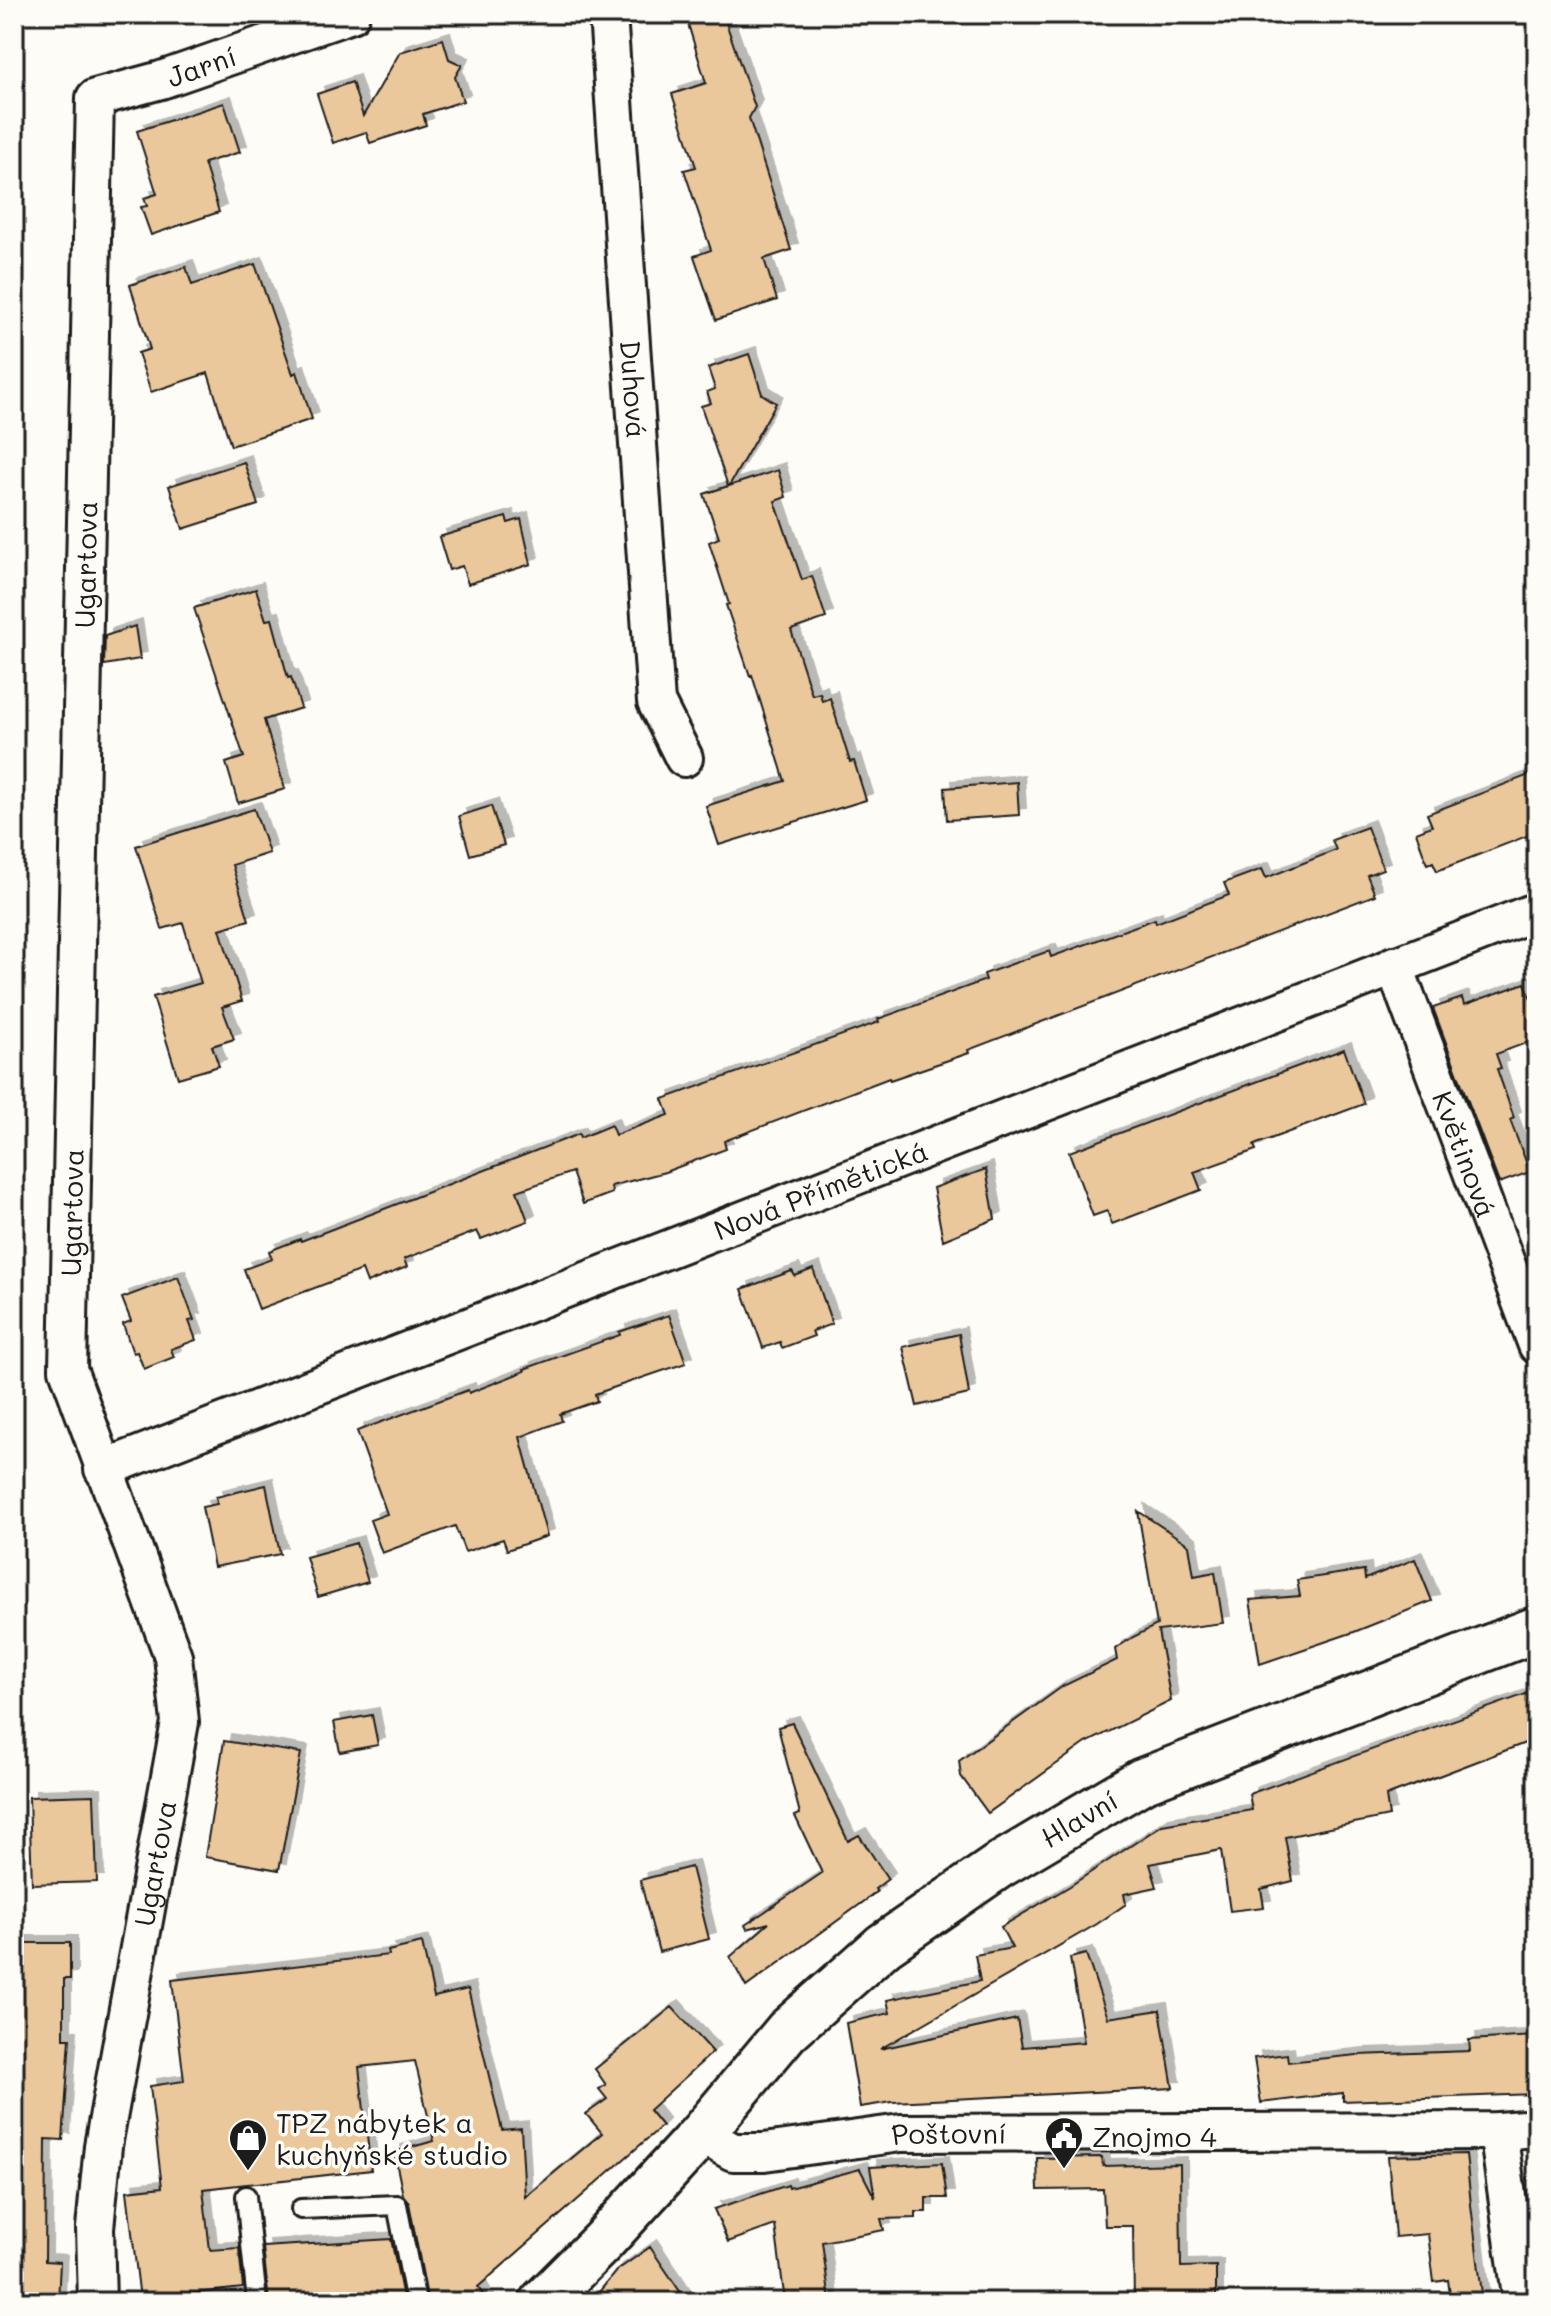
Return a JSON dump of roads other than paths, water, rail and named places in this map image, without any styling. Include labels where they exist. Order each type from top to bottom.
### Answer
[{"type":"main road","name":"Hlavní","points":[[542,2302],[701,2134],[798,2022],[884,1945],[1000,1865],[1142,1781],[1537,1629]]},
{"type":"street","name":"Jarní","points":[[95,98],[161,80],[351,14]]},
{"type":"street","name":"Duhová","points":[[608,14],[656,702],[684,758]]},
{"type":"street","name":"Ugartova","points":[[95,98],[68,1369],[173,1656],[180,1722],[103,2146],[95,2228],[97,2302]]},
{"type":"street","name":"Nová Přímětická","points":[[103,1469],[1537,911]]},
{"type":"street","name":"Květinová","points":[[1394,965],[1537,1345]]},
{"type":"street","name":"Poštovní","points":[[701,2134],[733,2152],[764,2152],[901,2133],[1498,2131],[1537,2128]]},
{"type":"street","points":[[1498,2131],[1522,2302]]},
{"type":"lane","points":[[246,2196],[257,2302]]},
{"type":"lane","points":[[301,2209],[397,2205],[416,2302]]},
{"type":"place","name":"Znojmo 4","points":[[1064,2170]]},
{"type":"place","name":"TPZ nábytek a kuchyňské studio","points":[[248,2172]]}]
